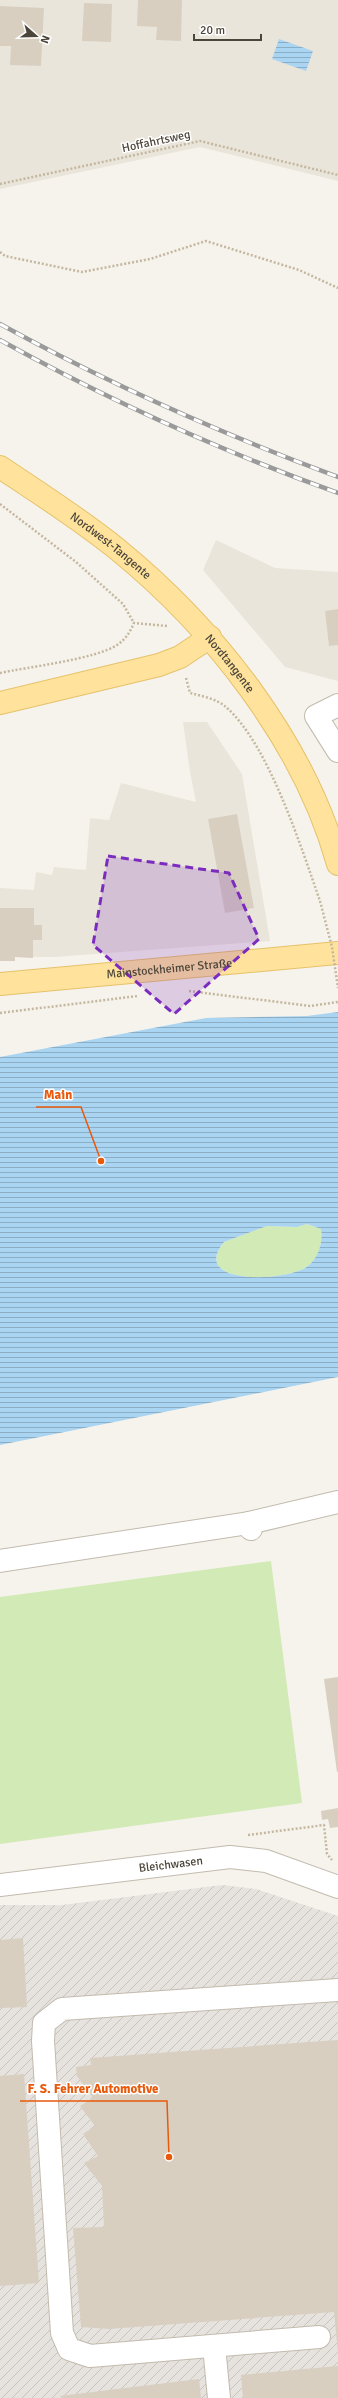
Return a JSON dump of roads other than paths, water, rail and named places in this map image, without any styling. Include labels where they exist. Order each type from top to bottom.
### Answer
[{"type":"main road","name":"Nordwest-Tangente","points":[[0,467],[116,548],[210,637]]},
{"type":"main road","name":"Nordtangente","points":[[0,703],[32,694],[98,681],[180,657],[210,637],[267,715],[298,766],[328,830],[338,864]]},
{"type":"main road","name":"Mainstockheimer Straße","points":[[0,984],[338,953]]},
{"type":"street","points":[[338,705],[316,716],[338,751]]},
{"type":"street","points":[[0,1561],[250,1526],[338,1502]]},
{"type":"street","name":"Bleichwasen","points":[[0,1885],[230,1857],[266,1861],[338,1887]]},
{"type":"street","points":[[319,2337],[90,2356],[68,2349],[62,2325],[43,2041],[44,2023],[62,2009],[338,1990]]},
{"type":"street","points":[[214,2346],[219,2398]]},
{"type":"water","points":[[279,39],[313,51],[306,71],[272,59]]},
{"type":"water","points":[[338,1012],[338,1377],[0,1445],[0,1057],[206,1018],[307,1016]],"holes":[[[307,1224],[321,1229],[321,1244],[315,1258],[308,1266],[297,1271],[263,1277],[229,1273],[219,1267],[216,1256],[224,1242],[267,1226],[297,1227]]]},
{"type":"railway","points":[[0,324],[82,367],[166,407],[209,426],[338,477]]},
{"type":"railway","points":[[0,340],[124,404],[251,460],[338,493]]},
{"type":"place","name":"Main","points":[[101,1161]]},
{"type":"place","name":"F. S. Fehrer Automotive","points":[[169,2157]]}]
